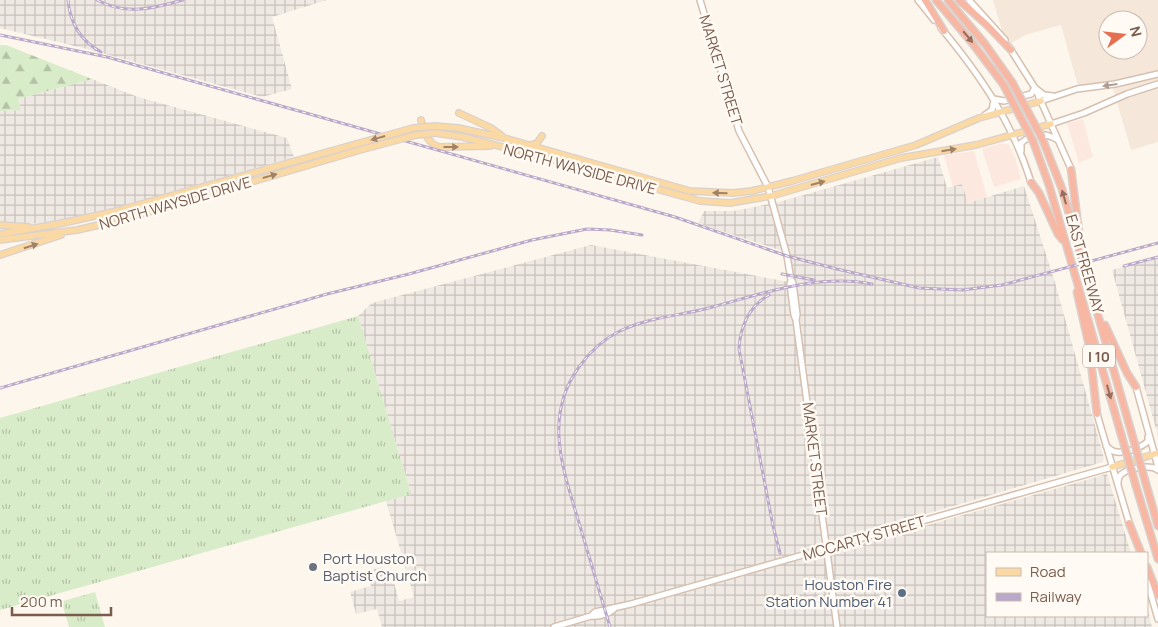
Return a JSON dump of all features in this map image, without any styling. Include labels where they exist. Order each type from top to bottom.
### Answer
[{"type":"highway","points":[[925,0],[944,30]]},
{"type":"highway","name":"EAST FREEWAY","points":[[936,0],[1003,84],[1033,141],[1044,167],[1158,559]]},
{"type":"highway","name":"EAST FREEWAY","points":[[948,0],[985,44],[1012,82],[1042,138],[1062,189],[1158,526]]},
{"type":"highway","points":[[959,0],[1011,50]]},
{"type":"highway","points":[[1071,169],[1078,228],[1088,281]]},
{"type":"highway","points":[[1031,182],[1039,193],[1058,234],[1065,243]]},
{"type":"highway","points":[[1076,278],[1077,299],[1088,345],[1096,414]]},
{"type":"highway","points":[[1092,291],[1115,348],[1127,374],[1136,387]]},
{"type":"highway","points":[[1129,523],[1140,552]]},
{"type":"highway","points":[[1148,570],[1158,595]]},
{"type":"main road","name":"MARKET STREET","points":[[700,0],[739,131],[771,196],[791,280],[794,315],[837,627]]},
{"type":"main road","points":[[918,0],[975,69],[994,99],[1021,154],[1031,182]]},
{"type":"main road","points":[[970,0],[996,28],[1034,88],[1071,169]]},
{"type":"main road","name":"NORTH WAYSIDE DRIVE","points":[[0,234],[46,227],[114,212],[403,138],[436,130],[458,128],[504,138],[690,191],[733,194],[768,187],[916,145],[979,118],[1077,89],[1115,84],[1158,74]]},
{"type":"main road","name":"NORTH WAYSIDE DRIVE","points":[[436,130],[700,202],[730,203],[771,196],[902,158],[976,145],[998,139],[1061,121],[1127,94],[1158,84]]},
{"type":"main road","points":[[994,99],[1004,101],[1027,96],[1031,94],[1034,88]]},
{"type":"main road","points":[[1034,88],[1044,95],[1055,96]]},
{"type":"main road","points":[[979,118],[992,110],[994,99]]},
{"type":"main road","points":[[459,113],[491,128],[504,138]]},
{"type":"main road","points":[[421,120],[427,139],[433,145],[440,147],[497,146]]},
{"type":"main road","points":[[1059,140],[1057,133],[1061,121]]},
{"type":"main road","points":[[1021,154],[1021,143],[1025,140],[1047,134],[1059,140]]},
{"type":"main road","points":[[530,146],[537,143],[542,136]]},
{"type":"main road","points":[[998,139],[1010,141],[1021,154]]},
{"type":"main road","name":"NORTH WAYSIDE DRIVE","points":[[0,240],[77,230],[143,214],[298,164]]},
{"type":"main road","points":[[0,225],[46,227]]},
{"type":"main road","points":[[0,255],[77,230]]},
{"type":"main road","points":[[1118,486],[1118,478],[1125,472],[1149,466],[1158,469],[1156,454],[1136,387]]},
{"type":"main road","points":[[1096,414],[1129,523]]},
{"type":"main road","points":[[1106,445],[1114,452],[1143,446],[1148,441],[1148,432]]},
{"type":"main road","points":[[1112,466],[1156,454]]},
{"type":"main road","name":"MCCARTY STREET","points":[[554,627],[591,616],[597,617],[612,612],[616,608],[1112,466]]},
{"type":"main road","points":[[1148,584],[1158,619]]},
{"type":"shaded area","points":[[0,0],[327,0],[272,17],[292,89],[262,97],[87,49],[0,28]]},
{"type":"shaded area","points":[[993,0],[1158,0],[1158,142],[1131,150],[1111,82],[1078,86],[1061,25],[1025,35],[1010,44],[1003,34]]},
{"type":"shaded area","points":[[92,79],[138,97],[287,138],[294,157],[101,212],[50,222],[21,225],[0,223],[0,111],[21,110],[18,99]]},
{"type":"shaded area","points":[[1083,119],[1093,157],[1079,163],[1067,123]]},
{"type":"shaded area","points":[[1003,143],[1009,145],[1015,157],[1021,179],[994,187],[982,149]]},
{"type":"shaded area","points":[[974,151],[987,197],[967,203],[953,187],[944,155]]},
{"type":"shaded area","points":[[938,157],[947,188],[962,184],[968,203],[1024,186],[1054,279],[1104,458],[1103,462],[831,542],[833,552],[1107,474],[1131,552],[986,552],[986,617],[1148,617],[1148,610],[1152,627],[382,627],[377,609],[356,614],[350,592],[371,586],[367,571],[382,567],[386,581],[393,579],[399,601],[414,597],[386,501],[411,494],[358,316],[372,303],[591,245],[789,282],[782,251],[698,223],[704,211],[734,211],[779,202]]},
{"type":"shaded area","points":[[1158,256],[1158,436],[1112,270]]},
{"type":"green space","points":[[0,45],[6,45],[92,79],[18,99],[21,110],[0,111]]},
{"type":"green space","points":[[358,316],[411,494],[0,610],[0,418]]},
{"type":"green space","points":[[95,592],[105,627],[69,627],[63,601]]},
{"type":"railway","points":[[68,0],[74,24],[82,37],[101,52]]},
{"type":"railway","points":[[97,0],[108,5],[129,9],[151,8],[183,0]]},
{"type":"railway","points":[[0,35],[107,57],[675,217],[787,256],[919,288],[962,290],[1002,285],[1158,243]]},
{"type":"railway","points":[[0,388],[327,294],[409,274],[532,240],[587,229],[610,230],[642,235]]},
{"type":"railway","points":[[1124,266],[1158,257]]},
{"type":"railway","points":[[782,274],[814,280]]},
{"type":"railway","points":[[610,627],[568,486],[560,445],[559,425],[561,406],[568,386],[579,367],[596,347],[612,335],[639,323],[809,283],[851,281],[872,284]]},
{"type":"railway","points":[[769,295],[756,305],[747,318],[741,333],[739,349],[773,526],[780,553]]},
{"type":"place","name":"Port Houston Baptist Church","points":[[313,567]]},
{"type":"place","name":"Houston Fire Station Number 41","points":[[902,593]]}]
